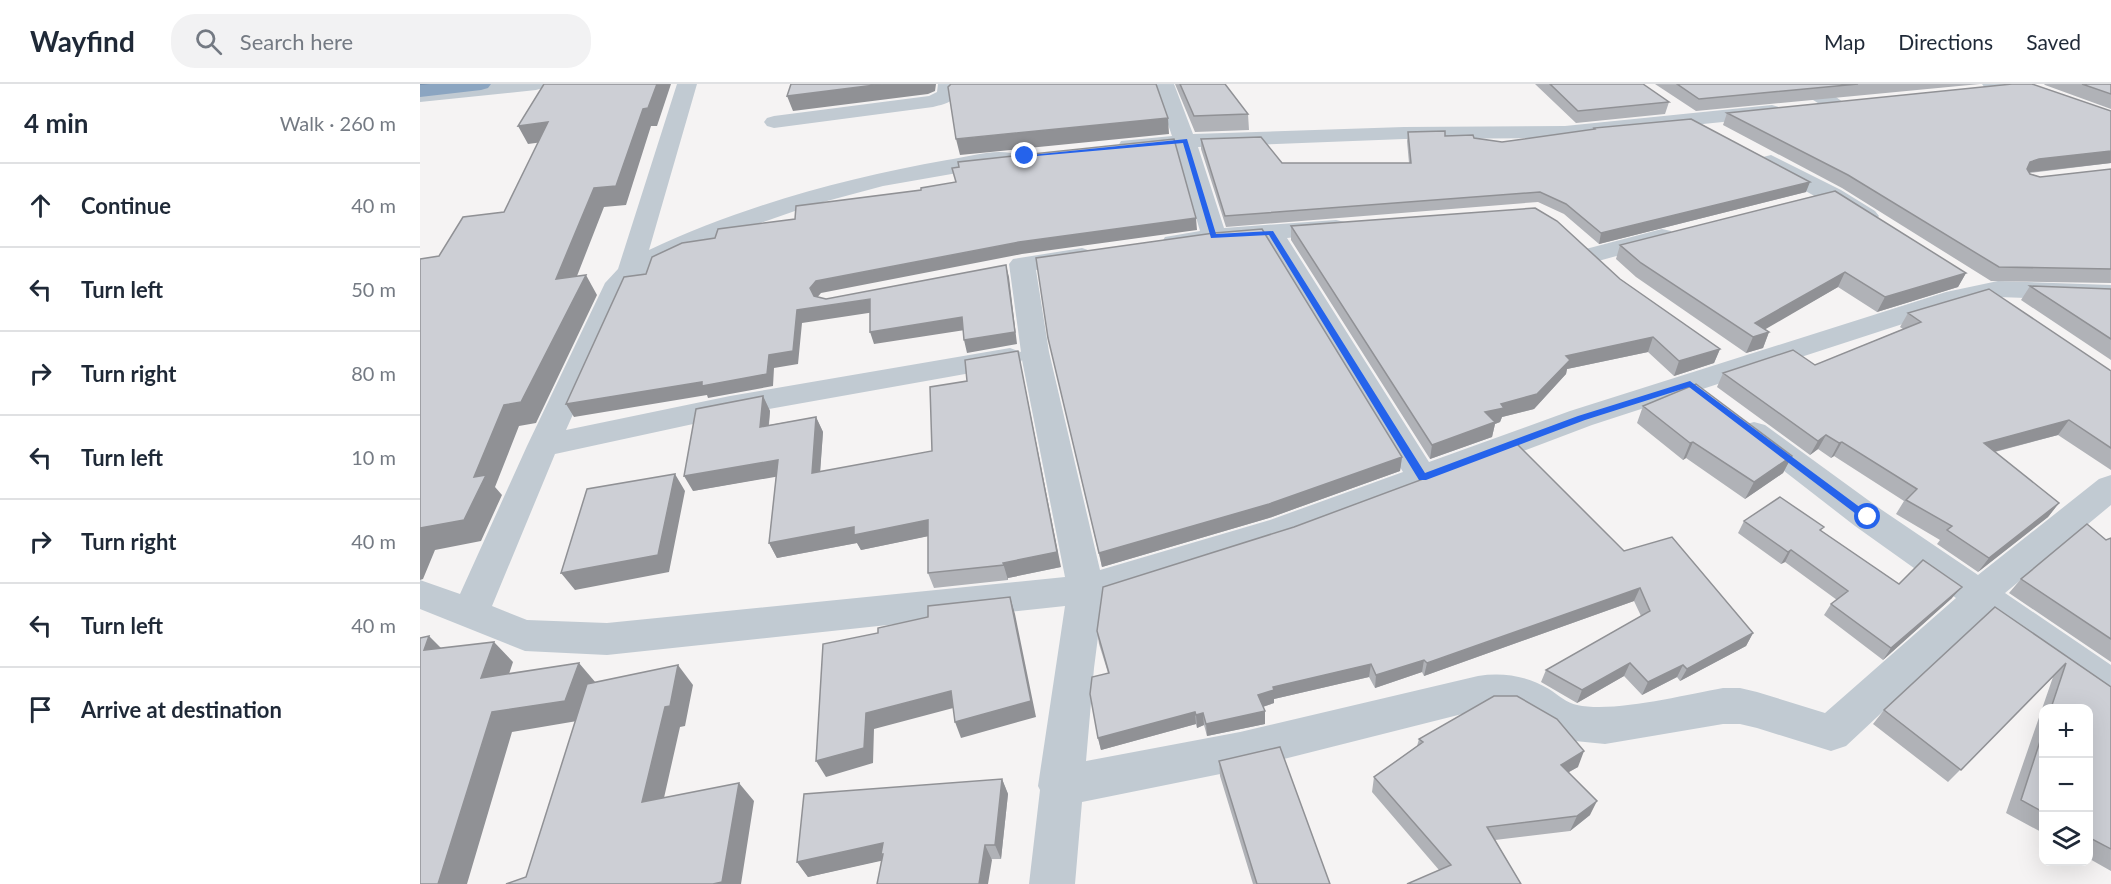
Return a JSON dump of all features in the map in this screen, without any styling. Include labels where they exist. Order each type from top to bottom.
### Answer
[{"type":"highway","points":[[420,91],[482,84]]},
{"type":"street","points":[[420,96],[536,84]]},
{"type":"street","points":[[631,270],[687,84]]},
{"type":"street","points":[[774,122],[933,101],[947,95],[948,84]]},
{"type":"street","points":[[1164,84],[1185,141],[1214,237]]},
{"type":"street","points":[[1805,84],[1837,105]]},
{"type":"street","points":[[1967,93],[2006,87]]},
{"type":"street","points":[[1663,101],[1688,118],[1833,195],[1884,227]]},
{"type":"street","points":[[1105,148],[1185,141],[1404,133],[1535,133],[1600,129],[1688,118],[1861,103]]},
{"type":"street","points":[[470,614],[543,446],[618,283],[631,270],[714,231],[835,192],[907,174],[960,164],[1025,156]]},
{"type":"street","points":[[1799,202],[1833,195]]},
{"type":"street","points":[[1150,246],[1214,237],[1354,226]]},
{"type":"street","points":[[1591,255],[1685,231]]},
{"type":"street","points":[[1271,232],[1423,478]]},
{"type":"street","points":[[1571,234],[1617,277]]},
{"type":"street","points":[[1052,884],[1060,786],[1086,589],[1035,352],[1012,266],[1105,252]]},
{"type":"street","points":[[1954,272],[2014,310]]},
{"type":"street","points":[[420,594],[525,635],[554,639],[607,639],[1086,589],[1281,529],[1581,418],[1914,310],[1984,291],[2026,289],[2111,293]]},
{"type":"street","points":[[1713,347],[1743,367]]},
{"type":"street","points":[[543,446],[741,404],[1035,352]]},
{"type":"street","points":[[1690,384],[1868,517],[2111,687]]},
{"type":"street","points":[[1060,786],[1240,751],[1493,691],[1521,694],[1554,715],[1570,722],[1586,725],[1605,726],[1723,706],[1740,706],[1831,733],[1908,666],[1999,576],[2111,487]]},
{"type":"building","points":[[544,84],[657,84],[648,108],[643,109],[616,186],[594,188],[556,279],[586,275],[521,402],[504,405],[474,477],[486,475],[464,520],[420,528],[420,259],[439,256],[463,217],[504,212],[548,122],[518,126]]},
{"type":"building","points":[[791,84],[883,84],[787,96]]},
{"type":"building","points":[[951,84],[1156,84],[1168,118],[956,139],[948,87]]},
{"type":"building","points":[[1180,84],[1225,84],[1248,114],[1194,116]]},
{"type":"building","points":[[1550,84],[1643,84],[1669,102],[1578,111]]},
{"type":"building","points":[[1677,84],[1858,84],[1699,99]]},
{"type":"building","points":[[2012,84],[2032,84],[2111,111],[2111,151],[2039,159],[2030,162],[2027,169],[2030,174],[2040,177],[2111,169],[2111,269],[1999,267],[1848,175],[1727,113]]},
{"type":"building","points":[[2082,84],[2111,84],[2111,94]]},
{"type":"building","points":[[1691,119],[1810,182],[1601,233],[1566,204],[1540,192],[1225,216],[1201,139],[1261,137],[1282,163],[1411,163],[1408,132],[1445,131],[1445,136],[1473,135],[1474,138],[1502,142],[1594,128]]},
{"type":"building","points":[[1174,139],[1196,218],[1019,242],[816,281],[810,288],[814,296],[826,299],[1006,265],[1015,332],[964,340],[962,317],[870,332],[870,299],[797,310],[793,351],[769,355],[767,374],[702,386],[702,382],[566,404],[624,277],[646,274],[652,257],[682,243],[715,238],[718,229],[795,219],[796,206],[921,190],[921,188],[956,182],[952,168],[959,167],[958,162]]},
{"type":"building","points":[[1835,191],[1966,273],[1885,297],[1845,272],[1755,323],[1769,332],[1753,337],[1641,263],[1620,245]]},
{"type":"building","points":[[1535,208],[1557,221],[1620,279],[1720,349],[1679,361],[1653,337],[1566,356],[1570,360],[1537,394],[1501,404],[1504,408],[1485,412],[1495,422],[1432,445],[1291,226]]},
{"type":"building","points":[[1262,229],[1402,457],[1269,504],[1099,553],[1048,338],[1036,258],[1214,233]]},
{"type":"building","points":[[2030,286],[2111,289],[2111,339]]},
{"type":"building","points":[[1989,289],[2111,371],[2111,448],[2069,420],[1984,443],[2059,503],[1989,558],[1947,530],[1952,526],[1906,500],[1917,489],[1842,442],[1839,443],[1826,435],[1818,441],[1723,373],[1793,350],[1815,365],[1921,322],[1908,313]]},
{"type":"building","points":[[1018,351],[1057,552],[1003,563],[1004,565],[928,573],[928,520],[854,535],[854,527],[769,543],[778,460],[684,476],[696,409],[763,396],[760,427],[816,417],[812,473],[932,451],[930,387],[967,381],[965,360]]},
{"type":"building","points":[[1696,384],[1792,456],[1754,482],[1693,442],[1690,443],[1643,406]]},
{"type":"building","points":[[1517,444],[1624,551],[1672,537],[1753,633],[1687,669],[1683,665],[1648,682],[1630,663],[1582,690],[1546,670],[1650,611],[1640,588],[1427,663],[1424,660],[1376,675],[1371,664],[1273,687],[1274,690],[1258,695],[1265,711],[1206,724],[1203,713],[1196,715],[1195,712],[1098,738],[1090,694],[1092,677],[1109,673],[1097,631],[1103,587],[1294,527]]},
{"type":"building","points":[[675,474],[658,555],[561,573],[587,489]]},
{"type":"building","points":[[1780,497],[1824,527],[1820,530],[1899,584],[1923,560],[1962,587],[1891,648],[1831,604],[1848,591],[1791,550],[1788,552],[1744,521]]},
{"type":"building","points":[[2087,524],[2106,540],[2111,538],[2111,639],[2021,579]]},
{"type":"building","points":[[1010,597],[1031,701],[955,722],[951,691],[866,713],[864,748],[816,761],[823,644],[878,633],[878,628],[928,617],[928,606]]},
{"type":"building","points":[[1995,607],[2111,687],[2111,849],[2093,840],[2093,704],[2052,704],[2066,663],[1961,770],[1884,710]]},
{"type":"building","points":[[429,636],[424,650],[494,642],[481,678],[579,663],[565,701],[492,712],[438,884],[420,884],[420,638]]},
{"type":"building","points":[[678,665],[670,706],[665,707],[642,802],[739,783],[722,882],[713,884],[506,884],[526,877],[587,684]]},
{"type":"building","points":[[1494,696],[1517,696],[1557,719],[1584,751],[1561,765],[1597,801],[1577,816],[1487,827],[1521,884],[1407,884],[1451,865],[1374,777],[1423,742],[1419,739]]},
{"type":"building","points":[[2039,744],[2039,810],[2021,800]]},
{"type":"building","points":[[1280,747],[1330,884],[1257,884],[1219,761]]},
{"type":"building","points":[[1002,779],[995,845],[985,845],[979,884],[877,884],[883,843],[797,862],[804,794]]},
{"type":"route","points":[[1025,156],[1185,141],[1214,237],[1271,232],[1423,478],[1581,418],[1690,384],[1868,517]]}]
